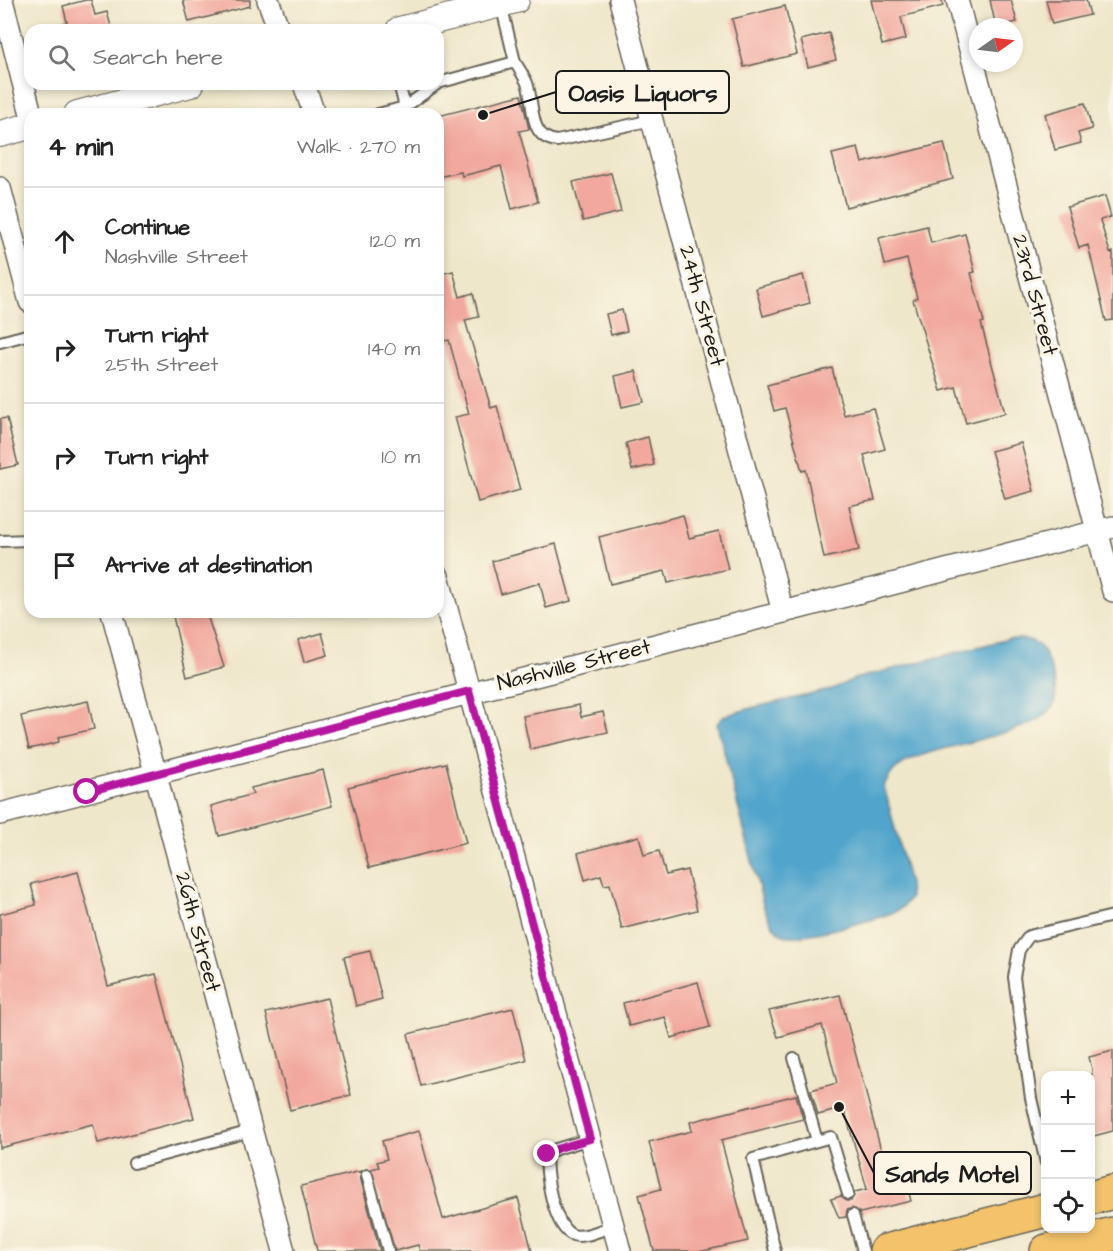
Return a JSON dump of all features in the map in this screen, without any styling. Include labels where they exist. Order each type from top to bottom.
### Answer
[{"type":"main road","points":[[1095,1197],[1113,1192]]},
{"type":"main road","points":[[885,1251],[954,1243],[1041,1212]]},
{"type":"main road","points":[[1047,1251],[1113,1234]]},
{"type":"street","points":[[2,0],[24,86]]},
{"type":"street","points":[[268,0],[277,24]]},
{"type":"street","name":"24th Street","points":[[620,0],[783,612]]},
{"type":"street","name":"23rd Street","points":[[957,0],[1105,529],[1113,591]]},
{"type":"street","points":[[423,24],[509,2]]},
{"type":"street","points":[[25,90],[29,108]]},
{"type":"street","points":[[100,108],[168,90]]},
{"type":"street","points":[[306,90],[312,108]]},
{"type":"street","points":[[0,134],[24,128]]},
{"type":"street","points":[[0,188],[24,279]]},
{"type":"street","name":"Nashville Street","points":[[0,814],[469,691],[1105,529]]},
{"type":"street","points":[[444,598],[620,1251]]},
{"type":"street","name":"26th Street","points":[[114,618],[284,1251]]},
{"type":"lane","points":[[509,2],[515,62],[527,83],[537,133],[546,140],[557,141],[652,120]]},
{"type":"lane","points":[[444,82],[515,62]]},
{"type":"lane","points":[[401,90],[405,107]]},
{"type":"lane","points":[[401,108],[429,90]]},
{"type":"lane","points":[[0,342],[24,336]]},
{"type":"lane","points":[[0,541],[24,540]]},
{"type":"lane","points":[[1041,1141],[1031,1098],[1014,977],[1019,950],[1029,936],[1113,916]]},
{"type":"lane","points":[[795,1058],[817,1141]]},
{"type":"lane","points":[[134,1163],[251,1131]]},
{"type":"lane","points":[[776,1251],[753,1159],[831,1137],[848,1194]]},
{"type":"lane","points":[[590,1139],[547,1154],[545,1169],[563,1229],[573,1236],[580,1236],[614,1226]]},
{"type":"lane","points":[[367,1175],[388,1251]]},
{"type":"lane","points":[[853,1215],[863,1251]]},
{"type":"water","points":[[1008,639],[1033,641],[1041,647],[1053,676],[1055,701],[1047,713],[1031,723],[1009,732],[912,759],[891,774],[884,786],[909,884],[910,898],[908,901],[900,909],[891,913],[843,927],[795,936],[786,936],[778,932],[764,908],[717,724],[724,716],[751,708],[830,690],[854,679]]},
{"type":"building","points":[[91,0],[95,15],[107,12],[110,24],[59,24],[67,22],[63,6]]},
{"type":"building","points":[[183,0],[250,0],[250,6],[189,22]]},
{"type":"building","points":[[871,0],[942,0],[943,6],[901,17],[906,39],[882,45]]},
{"type":"building","points":[[990,0],[1011,0],[1016,18],[994,18]]},
{"type":"building","points":[[1046,0],[1086,0],[1090,15],[1052,24]]},
{"type":"building","points":[[785,6],[797,54],[744,67],[732,19]]},
{"type":"building","points":[[829,33],[836,60],[808,67],[801,40]]},
{"type":"building","points":[[521,95],[529,129],[519,131],[538,202],[512,209],[501,166],[462,176],[461,172],[444,176],[444,114]]},
{"type":"building","points":[[1085,103],[1092,129],[1078,133],[1081,143],[1055,150],[1045,114]]},
{"type":"building","points":[[944,143],[953,179],[846,207],[832,154],[858,148],[862,163]]},
{"type":"building","points":[[611,173],[621,212],[583,221],[573,182]]},
{"type":"building","points":[[1105,196],[1111,217],[1100,220],[1110,253],[1113,252],[1113,320],[1106,321],[1088,245],[1079,248],[1067,207]]},
{"type":"building","points":[[927,226],[931,243],[965,234],[975,272],[971,273],[984,322],[981,323],[1005,413],[966,423],[956,387],[941,391],[913,300],[917,298],[907,259],[885,265],[879,238]]},
{"type":"building","points":[[453,271],[460,297],[473,293],[479,317],[465,320],[491,408],[497,406],[520,490],[478,502],[455,417],[469,414],[449,340],[444,341],[444,273]]},
{"type":"building","points":[[803,275],[810,303],[763,316],[756,288]]},
{"type":"building","points":[[622,310],[627,331],[611,335],[606,314]]},
{"type":"building","points":[[832,368],[844,415],[873,408],[885,449],[864,455],[875,500],[849,506],[859,550],[824,558],[806,470],[802,471],[785,408],[774,411],[767,385]]},
{"type":"building","points":[[636,371],[644,402],[622,407],[615,376]]},
{"type":"building","points":[[7,418],[18,465],[0,469],[0,419]]},
{"type":"building","points":[[648,437],[654,465],[632,470],[626,443]]},
{"type":"building","points":[[1021,443],[1034,491],[1005,499],[991,451]]},
{"type":"building","points":[[683,515],[689,538],[719,531],[728,569],[668,583],[665,571],[610,584],[599,537]]},
{"type":"building","points":[[556,544],[571,601],[546,608],[540,583],[501,594],[492,561]]},
{"type":"building","points":[[173,618],[208,618],[224,667],[187,677]]},
{"type":"building","points":[[322,633],[328,655],[304,662],[298,640]]},
{"type":"building","points":[[88,701],[94,729],[58,737],[59,742],[29,749],[21,716]]},
{"type":"building","points":[[579,705],[581,717],[603,712],[608,732],[530,749],[523,716]]},
{"type":"building","points":[[446,763],[466,843],[369,868],[348,787]]},
{"type":"building","points":[[323,770],[332,806],[219,836],[211,806],[253,794],[251,788]]},
{"type":"building","points":[[639,836],[644,855],[659,851],[666,875],[687,870],[697,910],[622,929],[610,884],[604,885],[601,875],[585,880],[578,853]]},
{"type":"building","points":[[78,872],[108,986],[156,974],[194,1118],[98,1143],[93,1124],[0,1148],[0,914],[36,905],[31,884]]},
{"type":"building","points":[[370,951],[382,999],[356,1006],[344,957]]},
{"type":"building","points":[[698,982],[710,1027],[671,1038],[665,1017],[629,1026],[623,1003]]},
{"type":"building","points":[[840,995],[883,1158],[900,1159],[911,1201],[860,1213],[852,1208],[847,1210],[846,1217],[839,1218],[831,1199],[841,1196],[846,1201],[851,1201],[855,1192],[867,1189],[844,1108],[818,1115],[811,1090],[837,1083],[822,1025],[778,1037],[769,1011]]},
{"type":"building","points":[[327,998],[351,1095],[290,1110],[266,1013]]},
{"type":"building","points":[[513,1008],[526,1060],[421,1086],[408,1034]]},
{"type":"building","points":[[1113,1051],[1113,1131],[1095,1136],[1095,1071],[1092,1071],[1089,1057]]},
{"type":"building","points":[[796,1095],[803,1119],[721,1140],[748,1241],[703,1251],[654,1251],[639,1195],[661,1189],[649,1142],[692,1131],[690,1122]]},
{"type":"building","points":[[419,1131],[443,1219],[518,1198],[532,1251],[420,1251],[418,1245],[395,1251],[371,1169],[379,1167],[377,1162],[387,1159],[382,1141]]},
{"type":"building","points":[[361,1171],[360,1177],[380,1251],[317,1251],[301,1186]]},
{"type":"place","name":"Oasis Liquors","points":[[483,115]]},
{"type":"place","name":"Sands Motel","points":[[839,1107]]},
{"type":"route","points":[[87,792],[469,691],[590,1139],[547,1154]]}]
